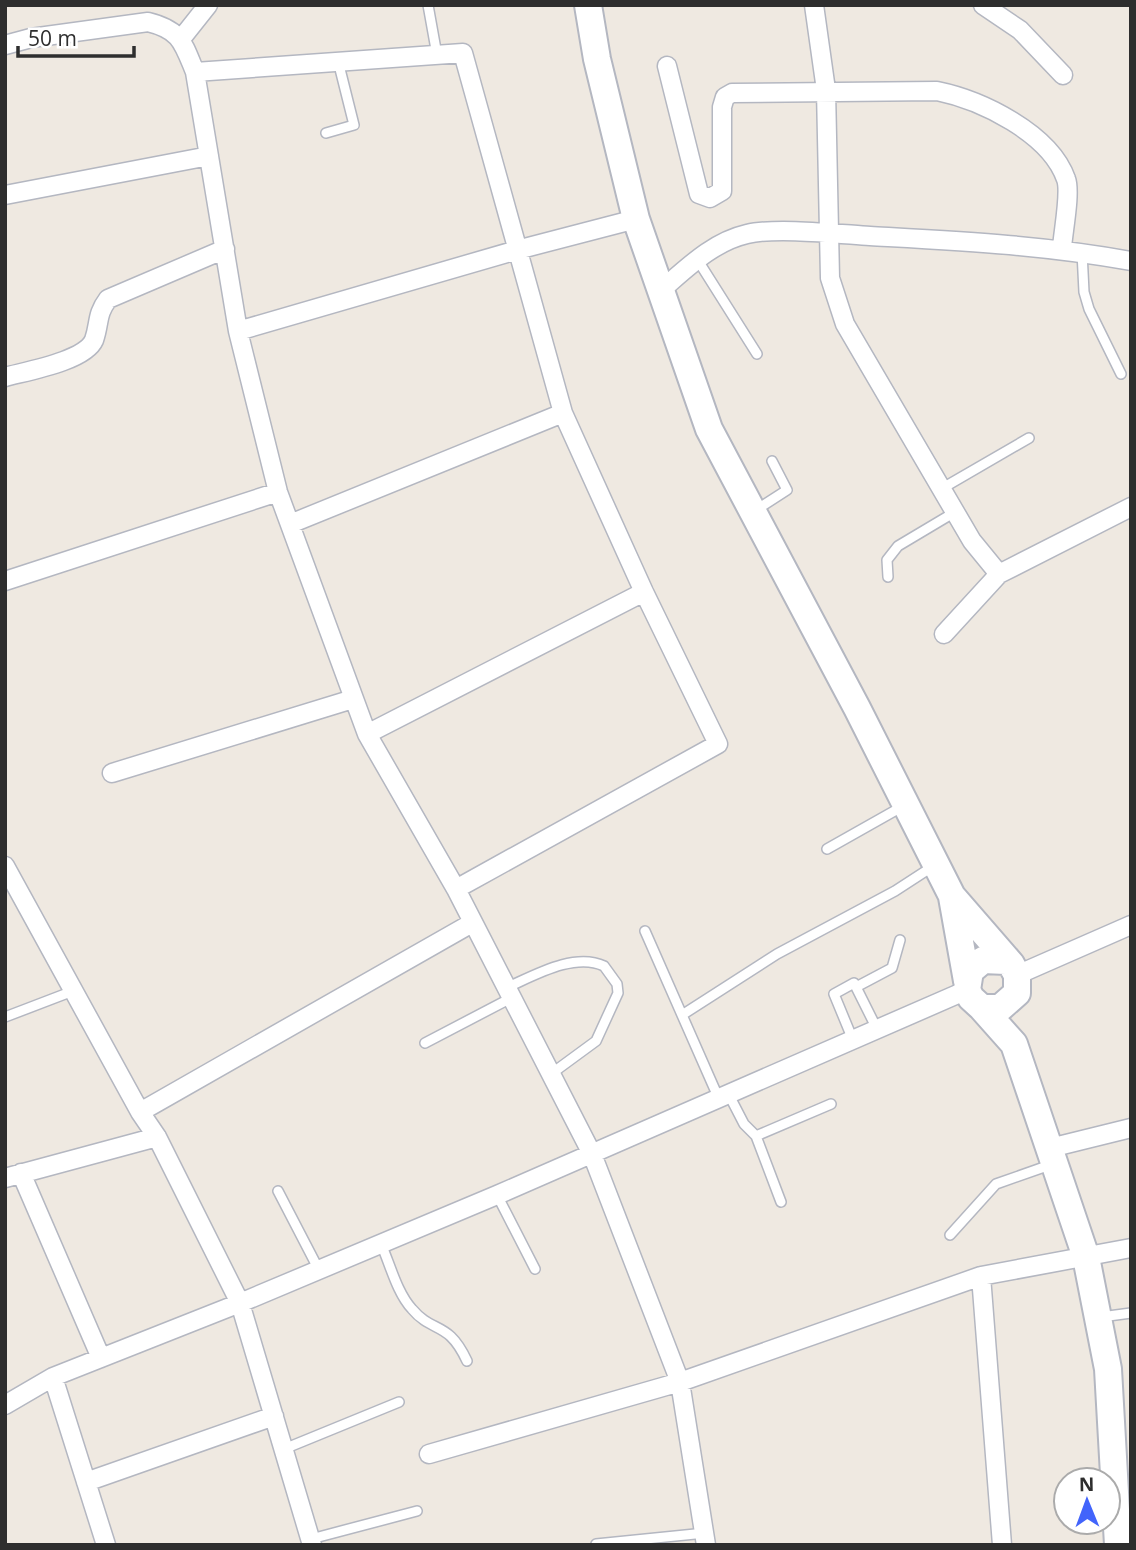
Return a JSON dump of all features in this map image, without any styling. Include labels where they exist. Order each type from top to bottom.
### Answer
[{"type":"street","points":[[181,39],[208,5]]},
{"type":"street","points":[[588,5],[597,59],[636,219],[709,429],[952,895],[1013,976],[1014,1044],[1086,1257],[1099,1317],[1109,1379],[1118,1545]]},
{"type":"street","points":[[814,5],[826,90],[830,278],[845,324],[972,541],[999,574]]},
{"type":"street","points":[[983,5],[1020,30],[1063,75]]},
{"type":"street","points":[[5,44],[148,22],[167,26],[181,39],[195,72],[238,331],[278,492],[367,734],[456,889],[592,1154],[680,1382],[706,1539]]},
{"type":"street","points":[[195,72],[463,53],[563,413],[644,592],[718,744],[456,889]]},
{"type":"street","points":[[667,66],[699,194],[710,198],[722,191],[725,97],[732,93],[937,91],[967,97],[1039,139],[1067,180],[1062,248]]},
{"type":"street","points":[[5,195],[209,156]]},
{"type":"street","points":[[238,331],[517,250],[636,219]]},
{"type":"street","points":[[660,292],[697,259],[729,240],[750,233],[830,233],[1062,248],[1131,261]]},
{"type":"street","points":[[5,377],[82,355],[93,341],[99,313],[108,299],[225,249]]},
{"type":"street","points":[[290,524],[563,413]]},
{"type":"street","points":[[5,581],[278,492]]},
{"type":"street","points":[[944,634],[999,574],[1131,507]]},
{"type":"street","points":[[367,734],[644,592]]},
{"type":"street","points":[[112,773],[353,699]]},
{"type":"street","points":[[5,866],[139,1112],[158,1137],[240,1303],[312,1542]]},
{"type":"street","points":[[952,895],[972,993],[1014,1044]]},
{"type":"street","points":[[139,1112],[472,923]]},
{"type":"street","points":[[5,1405],[53,1377],[381,1244],[877,1029],[972,993],[1000,1008],[1013,976],[1131,925]]},
{"type":"street","points":[[972,993],[970,971],[983,960],[1013,976]]},
{"type":"street","points":[[1053,1155],[1131,1128]]},
{"type":"street","points":[[101,1358],[13,1176],[158,1137]]},
{"type":"street","points":[[429,1454],[680,1382],[981,1276],[1131,1248]]},
{"type":"street","points":[[981,1276],[1002,1545]]},
{"type":"street","points":[[53,1377],[106,1545]]},
{"type":"street","points":[[86,1482],[274,1416]]},
{"type":"lane","points":[[428,5],[437,55]]},
{"type":"lane","points":[[326,133],[354,125],[338,61]]},
{"type":"lane","points":[[1082,252],[1084,292],[1089,309],[1121,374]]},
{"type":"lane","points":[[697,259],[757,354]]},
{"type":"lane","points":[[941,489],[1029,438]]},
{"type":"lane","points":[[752,513],[787,490],[772,461]]},
{"type":"lane","points":[[888,577],[887,561],[898,546],[955,512]]},
{"type":"lane","points":[[827,849],[906,805]]},
{"type":"lane","points":[[682,1015],[777,954],[895,891],[936,863]]},
{"type":"lane","points":[[645,931],[682,1015],[724,1097],[755,1136],[781,1202]]},
{"type":"lane","points":[[858,986],[892,968],[900,940]]},
{"type":"lane","points":[[425,1043],[543,972],[583,962],[604,966],[617,984],[618,993],[596,1041],[551,1073]]},
{"type":"lane","points":[[853,1040],[834,994],[854,983],[858,986],[877,1029]]},
{"type":"lane","points":[[5,1017],[73,991]]},
{"type":"lane","points":[[755,1136],[831,1104]]},
{"type":"lane","points":[[950,1234],[996,1184],[1053,1155]]},
{"type":"lane","points":[[278,1191],[319,1270]]},
{"type":"lane","points":[[497,1195],[535,1269]]},
{"type":"lane","points":[[381,1244],[408,1306],[419,1317],[451,1334],[467,1361]]},
{"type":"lane","points":[[1099,1317],[1131,1313]]},
{"type":"lane","points":[[284,1449],[399,1402]]},
{"type":"lane","points":[[312,1542],[417,1511]]},
{"type":"lane","points":[[596,1544],[706,1539]]}]
